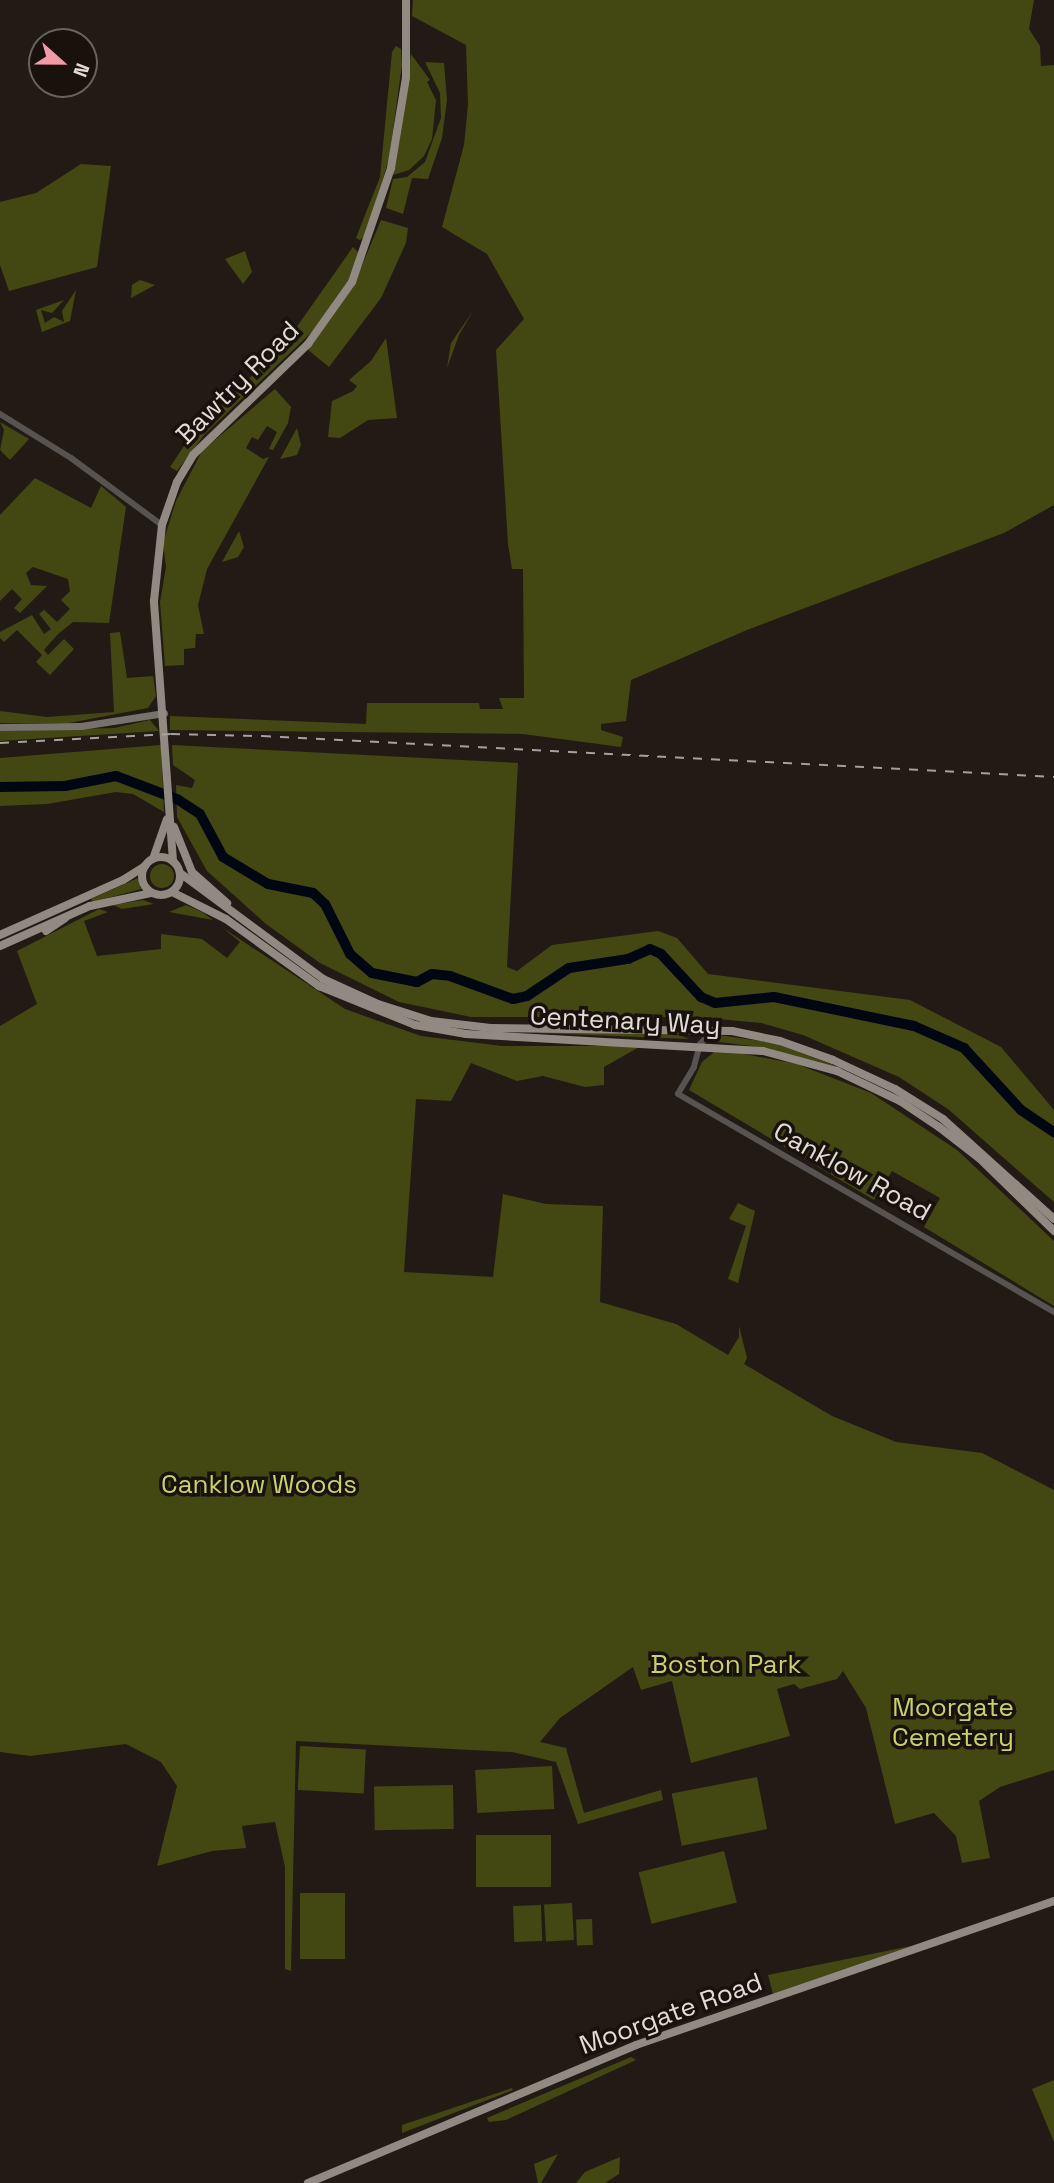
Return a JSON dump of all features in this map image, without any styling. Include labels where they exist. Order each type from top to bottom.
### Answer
[{"type":"main road","name":"Bawtry Road","points":[[173,861],[154,601],[162,525],[177,482],[193,454],[308,344],[352,282],[391,168],[405,77],[406,0]]},
{"type":"main road","points":[[0,727],[81,726],[164,713]]},
{"type":"main road","name":"Bawtry Road","points":[[153,859],[169,806]]},
{"type":"main road","points":[[169,806],[180,852],[192,872],[263,936]]},
{"type":"main road","points":[[0,935],[123,880],[153,859],[173,861],[180,873],[263,936]]},
{"type":"main road","points":[[145,866],[143,882],[151,893]]},
{"type":"main road","points":[[0,946],[73,912],[151,893],[173,892],[180,873]]},
{"type":"main road","name":"Centenary Way","points":[[173,892],[217,914],[319,986],[392,1018],[466,1034],[700,1044],[763,1051],[837,1071],[900,1101],[979,1158],[1054,1231]]},
{"type":"main road","points":[[46,931],[73,912]]},
{"type":"main road","name":"Centenary Way","points":[[263,936],[324,979],[378,1004],[431,1021],[491,1028],[715,1030],[792,1045],[895,1089],[943,1119],[1054,1219]]},
{"type":"main road","points":[[678,1028],[700,1044]]},
{"type":"main road","name":"Moorgate Road","points":[[308,2183],[636,2045],[1054,1901]]},
{"type":"street","points":[[0,414],[71,458],[162,525]]},
{"type":"street","points":[[700,1044],[715,1030]]},
{"type":"street","name":"Canklow Road","points":[[700,1044],[694,1067],[678,1094],[1054,1312]]},
{"type":"green space","points":[[413,0],[1034,0],[1029,29],[1040,46],[1041,66],[1054,65],[1054,505],[1004,533],[747,630],[631,680],[626,721],[601,724],[601,730],[623,737],[621,747],[523,734],[170,730],[170,716],[366,724],[367,703],[479,703],[480,709],[503,709],[499,698],[524,698],[523,569],[512,569],[508,544],[496,350],[524,319],[487,254],[442,227],[464,145],[468,105],[466,45],[412,16]]},
{"type":"green space","points":[[396,46],[401,49],[402,65],[389,159],[365,236],[360,240],[356,238],[380,177],[392,52]]},
{"type":"green space","points":[[411,54],[430,80],[427,82],[436,100],[432,139],[424,156],[409,170],[393,175]]},
{"type":"green space","points":[[425,62],[444,63],[447,100],[442,138],[428,179],[412,178],[403,214],[386,208],[393,179],[407,177],[425,162],[441,118],[440,93]]},
{"type":"green space","points":[[81,164],[111,166],[97,267],[9,291],[0,265],[0,202],[36,193]]},
{"type":"green space","points":[[381,220],[408,228],[406,243],[381,298],[329,367],[307,349],[353,287]]},
{"type":"green space","points":[[353,247],[359,253],[347,285],[314,330],[205,434],[177,471],[170,467],[190,437],[183,432],[198,427],[284,345]]},
{"type":"green space","points":[[245,251],[252,272],[243,284],[225,259]]},
{"type":"green space","points":[[140,280],[155,285],[131,298],[132,285]]},
{"type":"green space","points":[[76,290],[70,321],[42,332],[36,310],[64,300],[52,313],[41,310],[45,323],[54,317],[64,322],[62,311]]},
{"type":"green space","points":[[473,311],[459,335],[447,368],[451,343]]},
{"type":"green space","points":[[386,338],[397,418],[368,420],[340,438],[328,437],[332,401],[353,391],[357,386],[349,380],[371,361]]},
{"type":"green space","points":[[275,389],[291,407],[288,423],[273,450],[269,449],[277,432],[267,426],[258,440],[252,437],[246,448],[263,459],[269,457],[207,569],[198,605],[204,634],[196,634],[195,648],[184,649],[184,665],[165,666],[160,602],[166,567],[163,543],[176,501],[202,451]]},
{"type":"green space","points":[[0,422],[29,439],[10,460],[0,450],[4,430]]},
{"type":"green space","points":[[297,428],[301,445],[297,455],[280,459]]},
{"type":"green space","points":[[35,478],[91,508],[101,486],[126,507],[109,623],[73,622],[58,634],[44,650],[48,655],[64,639],[74,649],[50,675],[36,662],[42,655],[17,630],[4,642],[0,638],[0,632],[32,615],[44,634],[51,629],[39,614],[44,610],[40,606],[57,622],[70,609],[61,600],[70,591],[68,579],[33,567],[26,573],[31,585],[47,586],[20,613],[14,608],[22,599],[12,589],[0,601],[0,515]]},
{"type":"green space","points":[[239,531],[244,547],[238,557],[222,562]]},
{"type":"green space","points":[[120,632],[127,678],[153,676],[156,696],[148,708],[69,723],[0,723],[0,711],[47,717],[114,712],[110,633]]},
{"type":"green space","points":[[150,720],[159,731],[0,741],[0,731],[114,728]]},
{"type":"green space","points":[[161,745],[164,812],[133,794],[116,792],[47,804],[0,806],[0,758]]},
{"type":"green space","points":[[172,745],[518,763],[507,967],[517,971],[552,945],[658,931],[677,938],[708,974],[910,1000],[1001,1047],[1054,1110],[1054,1202],[948,1109],[899,1077],[803,1035],[761,1023],[697,1017],[471,1017],[399,1002],[320,963],[266,924],[207,871],[177,817],[176,785],[192,788],[195,780],[173,765]]},
{"type":"green space","points":[[162,864],[170,868],[174,876],[170,884],[162,888],[154,884],[150,876],[154,868]]},
{"type":"green space","points":[[138,878],[141,889],[93,902],[91,899]]},
{"type":"green space","points":[[143,900],[154,904],[122,909],[113,905]]},
{"type":"green space","points":[[186,905],[202,912],[213,920],[169,912]]},
{"type":"green space","name":"Canklow Woods","points":[[99,909],[108,912],[84,921],[97,956],[161,949],[161,934],[202,939],[227,958],[240,942],[223,928],[345,1009],[421,1036],[502,1046],[641,1046],[604,1067],[604,1085],[585,1087],[543,1076],[517,1081],[471,1063],[451,1101],[416,1099],[404,1272],[493,1277],[503,1194],[546,1204],[603,1206],[600,1302],[676,1324],[728,1355],[739,1337],[739,1326],[747,1358],[744,1364],[832,1416],[896,1442],[982,1453],[1054,1490],[1054,1770],[1000,1787],[979,1801],[990,1858],[962,1863],[956,1836],[934,1813],[895,1824],[866,1708],[843,1671],[837,1679],[800,1689],[794,1684],[777,1689],[790,1736],[691,1763],[672,1681],[641,1690],[633,1667],[560,1718],[540,1742],[566,1748],[584,1813],[661,1790],[663,1800],[578,1824],[556,1762],[512,1752],[296,1741],[291,1971],[285,1969],[285,1867],[275,1822],[242,1826],[246,1848],[212,1851],[157,1866],[177,1786],[161,1762],[126,1744],[30,1756],[0,1752],[0,1026],[37,1004],[17,951]]},
{"type":"green space","points":[[540,1033],[676,1034],[689,1039]]},
{"type":"green space","points":[[719,1035],[774,1043],[842,1068],[760,1047],[710,1041]]},
{"type":"green space","points":[[718,1049],[797,1064],[871,1093],[957,1150],[1054,1241],[1054,1306],[924,1227],[940,1198],[892,1171],[874,1200],[689,1090],[702,1062]]},
{"type":"green space","points":[[738,1203],[755,1211],[738,1283],[728,1279],[746,1226],[729,1219]]},
{"type":"green space","points":[[300,1746],[366,1749],[364,1793],[298,1790]]},
{"type":"green space","points":[[552,1766],[554,1809],[477,1813],[475,1770]]},
{"type":"green space","points":[[757,1777],[767,1829],[682,1846],[672,1794]]},
{"type":"green space","points":[[453,1785],[454,1829],[375,1830],[374,1786]]},
{"type":"green space","points":[[476,1835],[551,1835],[551,1887],[476,1887]]},
{"type":"green space","points":[[724,1851],[737,1902],[651,1924],[639,1872]]},
{"type":"green space","points":[[300,1893],[345,1893],[345,1959],[300,1959]]},
{"type":"green space","points":[[572,1903],[574,1940],[546,1941],[544,1904]]},
{"type":"green space","points":[[541,1905],[542,1941],[514,1942],[513,1906]]},
{"type":"green space","points":[[592,1919],[593,1945],[577,1946],[576,1920]]},
{"type":"green space","points":[[911,1946],[773,1994],[768,1975]]},
{"type":"green space","points":[[631,2057],[636,2060],[506,2120],[489,2122],[487,2118]]},
{"type":"green space","points":[[1054,2080],[1054,2142],[1032,2089]]},
{"type":"green space","points":[[512,2088],[513,2090],[402,2133],[402,2125]]},
{"type":"green space","points":[[558,2154],[541,2183],[538,2183],[534,2164]]},
{"type":"green space","points":[[620,2157],[619,2174],[605,2183],[576,2183],[585,2172]]},
{"type":"waterway","points":[[0,787],[65,786],[116,776],[177,799],[200,814],[223,857],[268,884],[313,893],[325,904],[350,954],[372,973],[417,982],[432,974],[450,976],[513,999],[527,996],[569,968],[628,959],[650,949],[661,954],[701,997],[715,1003],[774,997],[914,1026],[964,1048],[1021,1110],[1054,1132]]},
{"type":"railway","points":[[0,743],[171,734],[262,736],[1054,777]]},
{"type":"park label","name":"Boston Park","points":[[726,1665]]},
{"type":"park label","name":"Moorgate Cemetery","points":[[953,1723]]}]
